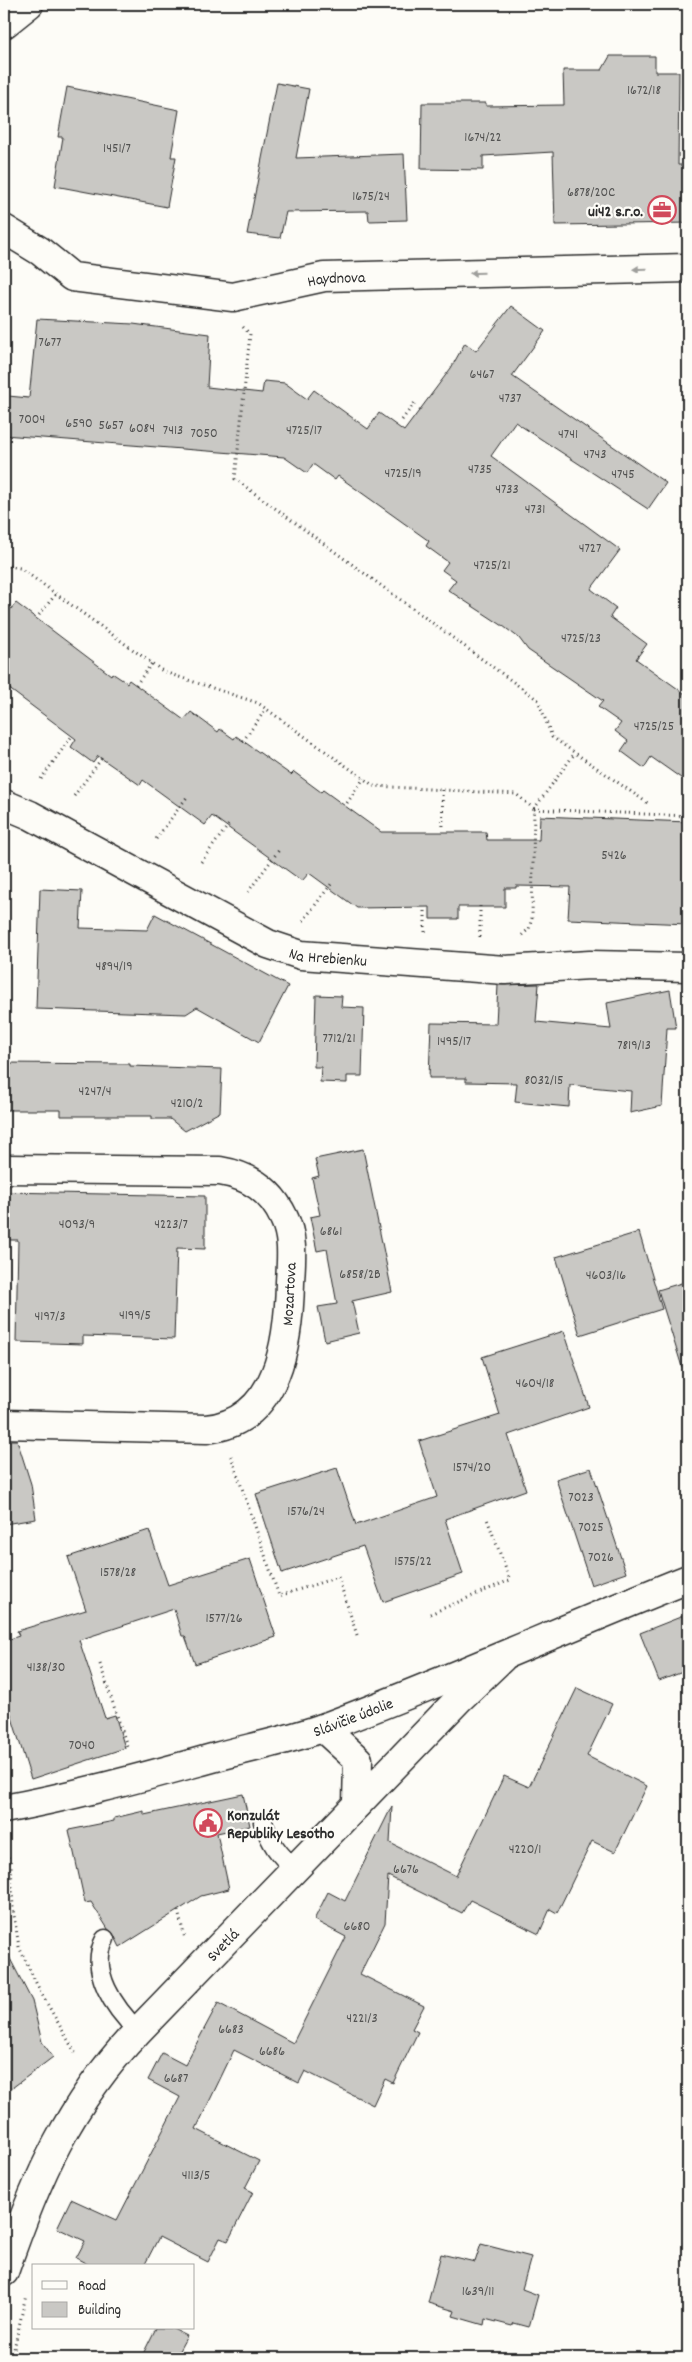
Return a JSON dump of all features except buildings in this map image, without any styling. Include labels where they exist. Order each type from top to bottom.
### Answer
[{"type":"street","points":[[4,24],[29,4]]},
{"type":"street","name":"Haydnova","points":[[4,229],[40,251],[72,277],[233,297],[324,277],[688,268]]},
{"type":"street","name":"Na Hrebienku","points":[[4,804],[30,815],[253,936],[274,946],[301,955],[505,970],[590,965],[688,967]]},
{"type":"street","name":"Mozartova","points":[[4,1169],[220,1171],[242,1175],[252,1180],[273,1201],[285,1219],[290,1241],[290,1296],[283,1352],[272,1383],[255,1406],[234,1422],[222,1428],[206,1429],[4,1424]]},
{"type":"street","name":"Slávičie údolie","points":[[4,1810],[145,1776],[323,1728],[451,1676],[502,1658],[575,1624],[688,1579]]},
{"type":"street","name":"Svetlá","points":[[4,2272],[50,2153],[92,2083],[138,2030],[357,1804],[502,1658]]},
{"type":"street","points":[[323,1728],[358,1760],[357,1804]]},
{"type":"lane","points":[[263,1822],[279,1856],[295,1869]]},
{"type":"lane","points":[[105,1939],[100,1949],[98,1960],[105,1987],[123,2016],[138,2030]]},
{"type":"path","points":[[238,322],[250,334],[235,479],[538,700],[552,737],[649,804]]},
{"type":"path","points":[[402,420],[416,401]]},
{"type":"path","points":[[4,566],[20,568],[164,672],[258,704],[374,786],[516,794],[534,808],[688,816]]},
{"type":"path","points":[[40,616],[56,594]]},
{"type":"path","points":[[136,685],[152,663]]},
{"type":"path","points":[[4,698],[12,686]]},
{"type":"path","points":[[243,741],[266,709]]},
{"type":"path","points":[[41,779],[72,736]]},
{"type":"path","points":[[520,938],[529,929],[532,918],[534,808],[575,753]]},
{"type":"path","points":[[74,796],[102,758]]},
{"type":"path","points":[[347,803],[364,778]]},
{"type":"path","points":[[442,790],[443,829]]},
{"type":"path","points":[[156,839],[187,797]]},
{"type":"path","points":[[201,862],[230,823]]},
{"type":"path","points":[[248,892],[279,850]]},
{"type":"path","points":[[301,924],[332,883]]},
{"type":"path","points":[[480,902],[480,938]]},
{"type":"path","points":[[425,907],[425,938]]},
{"type":"path","points":[[206,1429],[231,1455],[280,1596],[338,1577],[358,1638]]},
{"type":"path","points":[[430,1614],[510,1580],[487,1519]]},
{"type":"path","points":[[100,1664],[128,1751]]},
{"type":"path","points":[[4,1848],[11,1864],[13,1909],[18,1947],[40,1991],[92,2083]]},
{"type":"path","points":[[178,1911],[188,1949]]},
{"type":"path","points":[[12,2358],[27,2290]]},
{"type":"place","name":"ui42 s.r.o.","points":[[662,210]]},
{"type":"place","name":"Konzulát Republiky Lesotho","points":[[208,1823]]}]
